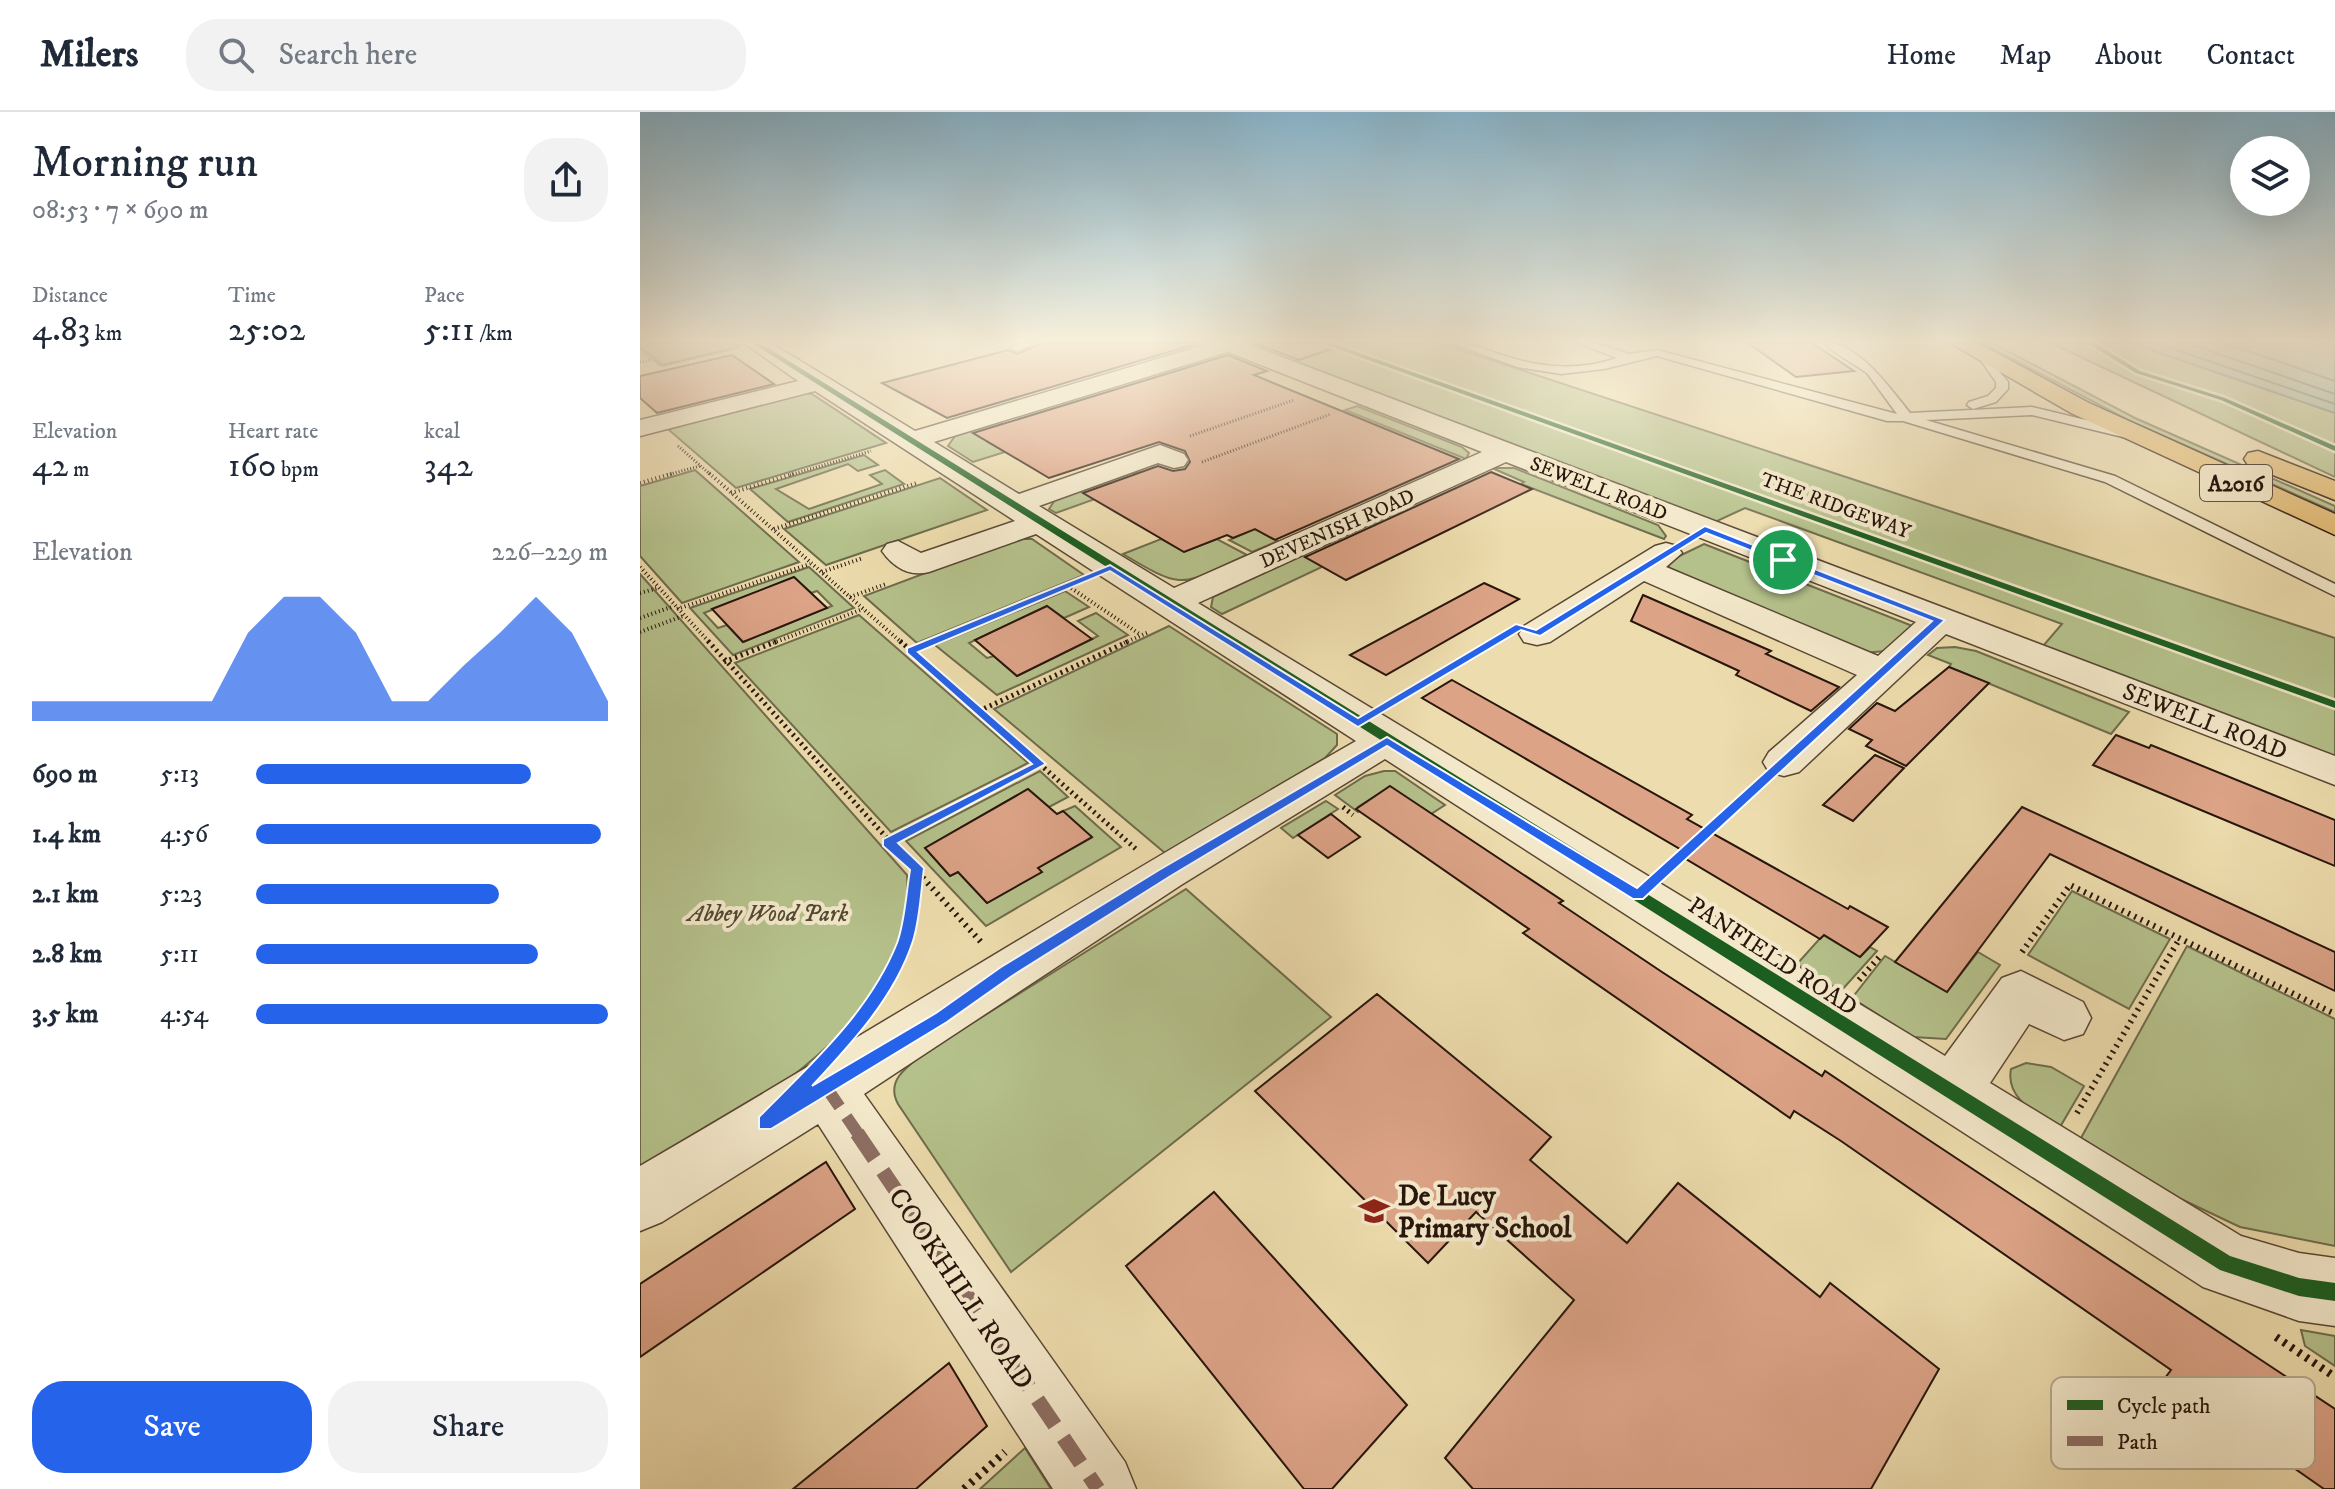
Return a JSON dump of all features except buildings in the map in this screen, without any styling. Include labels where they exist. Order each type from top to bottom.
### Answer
[{"type":"main road","name":"A2016","points":[[2082,407],[2139,437],[2335,526]]},
{"type":"main road","name":"A2016","points":[[2232,448],[2335,491]]},
{"type":"street","points":[[647,427],[724,407]]},
{"type":"street","name":"PANFIELD ROAD","points":[[856,407],[1110,568],[1166,617],[1372,732],[2226,1264],[2299,1287],[2335,1292]]},
{"type":"street","points":[[908,441],[1019,407]]},
{"type":"street","name":"SEWELL ROAD","points":[[1388,407],[2335,771]]},
{"type":"street","points":[[898,551],[917,565],[1160,453],[1185,450]]},
{"type":"street","name":"DEVENISH ROAD","points":[[1166,617],[1505,452]]},
{"type":"street","name":"SEWELL ROAD","points":[[1537,634],[1705,529]]},
{"type":"street","points":[[1641,568],[1883,672]]},
{"type":"street","points":[[1784,762],[1940,620]]},
{"type":"street","points":[[640,1201],[941,1017],[1007,971],[1164,873],[1372,732]]},
{"type":"street","points":[[1950,1094],[2043,1006]]},
{"type":"street","name":"COOKHILL ROAD","points":[[826,1087],[1098,1489]]},
{"type":"lane","points":[[1848,407],[1908,419],[2110,479],[2335,591]]},
{"type":"lane","points":[[1899,407],[1908,419]]},
{"type":"lane","points":[[1930,416],[1957,407]]},
{"type":"lane","points":[[1908,419],[2032,411],[2139,437]]},
{"type":"path","points":[[1185,450],[1284,407]]},
{"type":"path","points":[[647,427],[700,466],[1164,873]]},
{"type":"path","points":[[731,493],[908,441]]},
{"type":"path","points":[[1185,450],[1208,460]]},
{"type":"path","points":[[640,483],[700,466]]},
{"type":"path","points":[[773,530],[955,470]]},
{"type":"path","points":[[640,618],[811,563]]},
{"type":"path","points":[[640,567],[888,842],[917,868],[1007,971]]},
{"type":"path","points":[[911,651],[1110,568]]},
{"type":"path","points":[[1067,586],[1166,617]]},
{"type":"path","points":[[640,593],[658,588]]},
{"type":"path","points":[[724,662],[863,609]]},
{"type":"path","points":[[640,632],[683,616]]},
{"type":"path","points":[[979,711],[1166,617]]},
{"type":"path","points":[[1372,732],[1520,626],[1537,634]]},
{"type":"path","points":[[1638,895],[1784,762]]},
{"type":"path","points":[[888,842],[1040,764]]},
{"type":"path","points":[[864,1015],[880,994],[905,941],[917,868]]},
{"type":"path","points":[[2043,1006],[2014,964],[2070,885],[2335,1014]]},
{"type":"path","points":[[2052,1156],[2180,938]]},
{"type":"green space","points":[[746,407],[832,407],[886,443],[736,488],[669,430],[679,424]]},
{"type":"green space","points":[[1360,407],[1462,447],[1469,453],[1466,459],[1345,410]]},
{"type":"green space","points":[[1412,407],[1634,407],[2335,638],[2335,756],[2043,646],[2062,624],[1745,508],[1715,522]]},
{"type":"green space","points":[[2104,407],[2115,407],[2335,506],[2335,512]]},
{"type":"green space","points":[[2187,407],[2318,407],[2335,413],[2335,477]]},
{"type":"green space","points":[[1000,422],[1014,430],[988,442],[1005,452],[973,462],[948,446],[955,436]]},
{"type":"green space","points":[[864,455],[878,465],[858,471],[848,464],[776,489],[809,509],[882,484],[870,475],[885,470],[904,484],[788,522],[750,489]]},
{"type":"green space","points":[[1492,468],[1514,468],[1658,525],[1666,536],[1664,539],[1521,484],[1524,482]]},
{"type":"green space","points":[[695,470],[799,562],[682,603],[640,556],[640,486]]},
{"type":"green space","points":[[1148,472],[1156,477],[1056,513],[1049,509],[1055,500],[1131,473]]},
{"type":"green space","points":[[940,478],[987,510],[826,565],[784,529]]},
{"type":"green space","points":[[1255,529],[1278,541],[1252,552],[1229,540]]},
{"type":"green space","points":[[1016,539],[1032,539],[1084,575],[917,643],[864,596]]},
{"type":"green space","points":[[1161,539],[1184,552],[1217,539],[1247,555],[1184,580],[1160,575],[1123,554]]},
{"type":"green space","points":[[1704,544],[1910,625],[1911,632],[1887,651],[1860,653],[1669,568],[1669,561]]},
{"type":"green space","points":[[1303,555],[1324,566],[1222,614],[1211,607],[1213,597]]},
{"type":"green space","points":[[809,567],[854,608],[733,655],[690,608]],"holes":[[[794,578],[811,593],[817,591],[832,606],[743,642],[727,625],[718,628],[704,613]]]},
{"type":"green space","name":"Abbey Wood Park","points":[[640,574],[907,875],[903,928],[885,975],[855,1018],[817,1056],[774,1090],[640,1174]]},
{"type":"green space","points":[[1065,591],[1089,607],[1064,618],[1047,606],[969,643],[987,658],[994,656],[1017,676],[1098,636],[1078,621],[1096,613],[1128,635],[997,695],[935,645]]},
{"type":"green space","points":[[859,615],[1028,763],[891,832],[735,663]]},
{"type":"green space","points":[[1169,626],[1337,734],[1337,745],[1325,758],[1165,853],[994,709]]},
{"type":"green space","points":[[1937,648],[1976,651],[2129,712],[2111,734],[1949,667],[1951,664],[1928,655]]},
{"type":"green space","points":[[1040,771],[1068,797],[1049,807],[1028,789],[925,848],[950,876],[958,872],[987,903],[1041,872],[1038,868],[1091,838],[1063,811],[1075,806],[1121,847],[986,926],[906,841]]},
{"type":"green space","points":[[1395,771],[1445,805],[1431,814],[1390,787],[1358,807],[1361,810],[1358,812],[1335,795],[1365,776]]},
{"type":"green space","points":[[1326,801],[1338,809],[1293,838],[1281,828]]},
{"type":"green space","points":[[1186,889],[1331,1017],[1011,1272],[898,1104],[894,1088],[896,1081],[926,1052]]},
{"type":"green space","points":[[2072,891],[2170,939],[2129,1009],[2028,955]]},
{"type":"green space","points":[[1823,935],[1860,957],[1870,947],[1877,951],[1841,991],[1797,964]]},
{"type":"green space","points":[[2187,946],[2335,1019],[2335,1246],[2240,1227],[2181,1199],[2081,1138]]},
{"type":"green space","points":[[1978,952],[2000,965],[1946,1039],[1913,1037],[1852,998],[1885,956],[1947,992]]},
{"type":"green space","points":[[2026,1063],[2051,1067],[2084,1086],[2060,1127],[2033,1111],[2013,1089],[2011,1069]]},
{"type":"green space","points":[[2301,1330],[2335,1336],[2335,1366],[2305,1346]]},
{"type":"green space","points":[[1025,1448],[1051,1489],[980,1489]]},
{"type":"water","points":[[2318,407],[2335,407],[2335,413]]},
{"type":"marked path","points":[[826,1087],[1098,1489]]},
{"type":"cycle path","points":[[858,407],[2226,1264],[2299,1287],[2335,1292]]},
{"type":"cycle path","name":"THE RIDGEWAY","points":[[1503,407],[2335,705]]},
{"type":"cycle path","points":[[2242,407],[2335,449]]},
{"type":"place","name":"De Lucy Primary School","points":[[1374,1211]]},
{"type":"route","points":[[1705,529],[1783,560],[1940,620],[1638,895],[1387,740],[1164,873],[1007,971],[941,1017],[765,1123],[839,1046],[880,994],[905,941],[917,868],[888,842],[1040,764],[911,651],[1110,568],[1358,723],[1520,626],[1537,634],[1705,529]]}]
